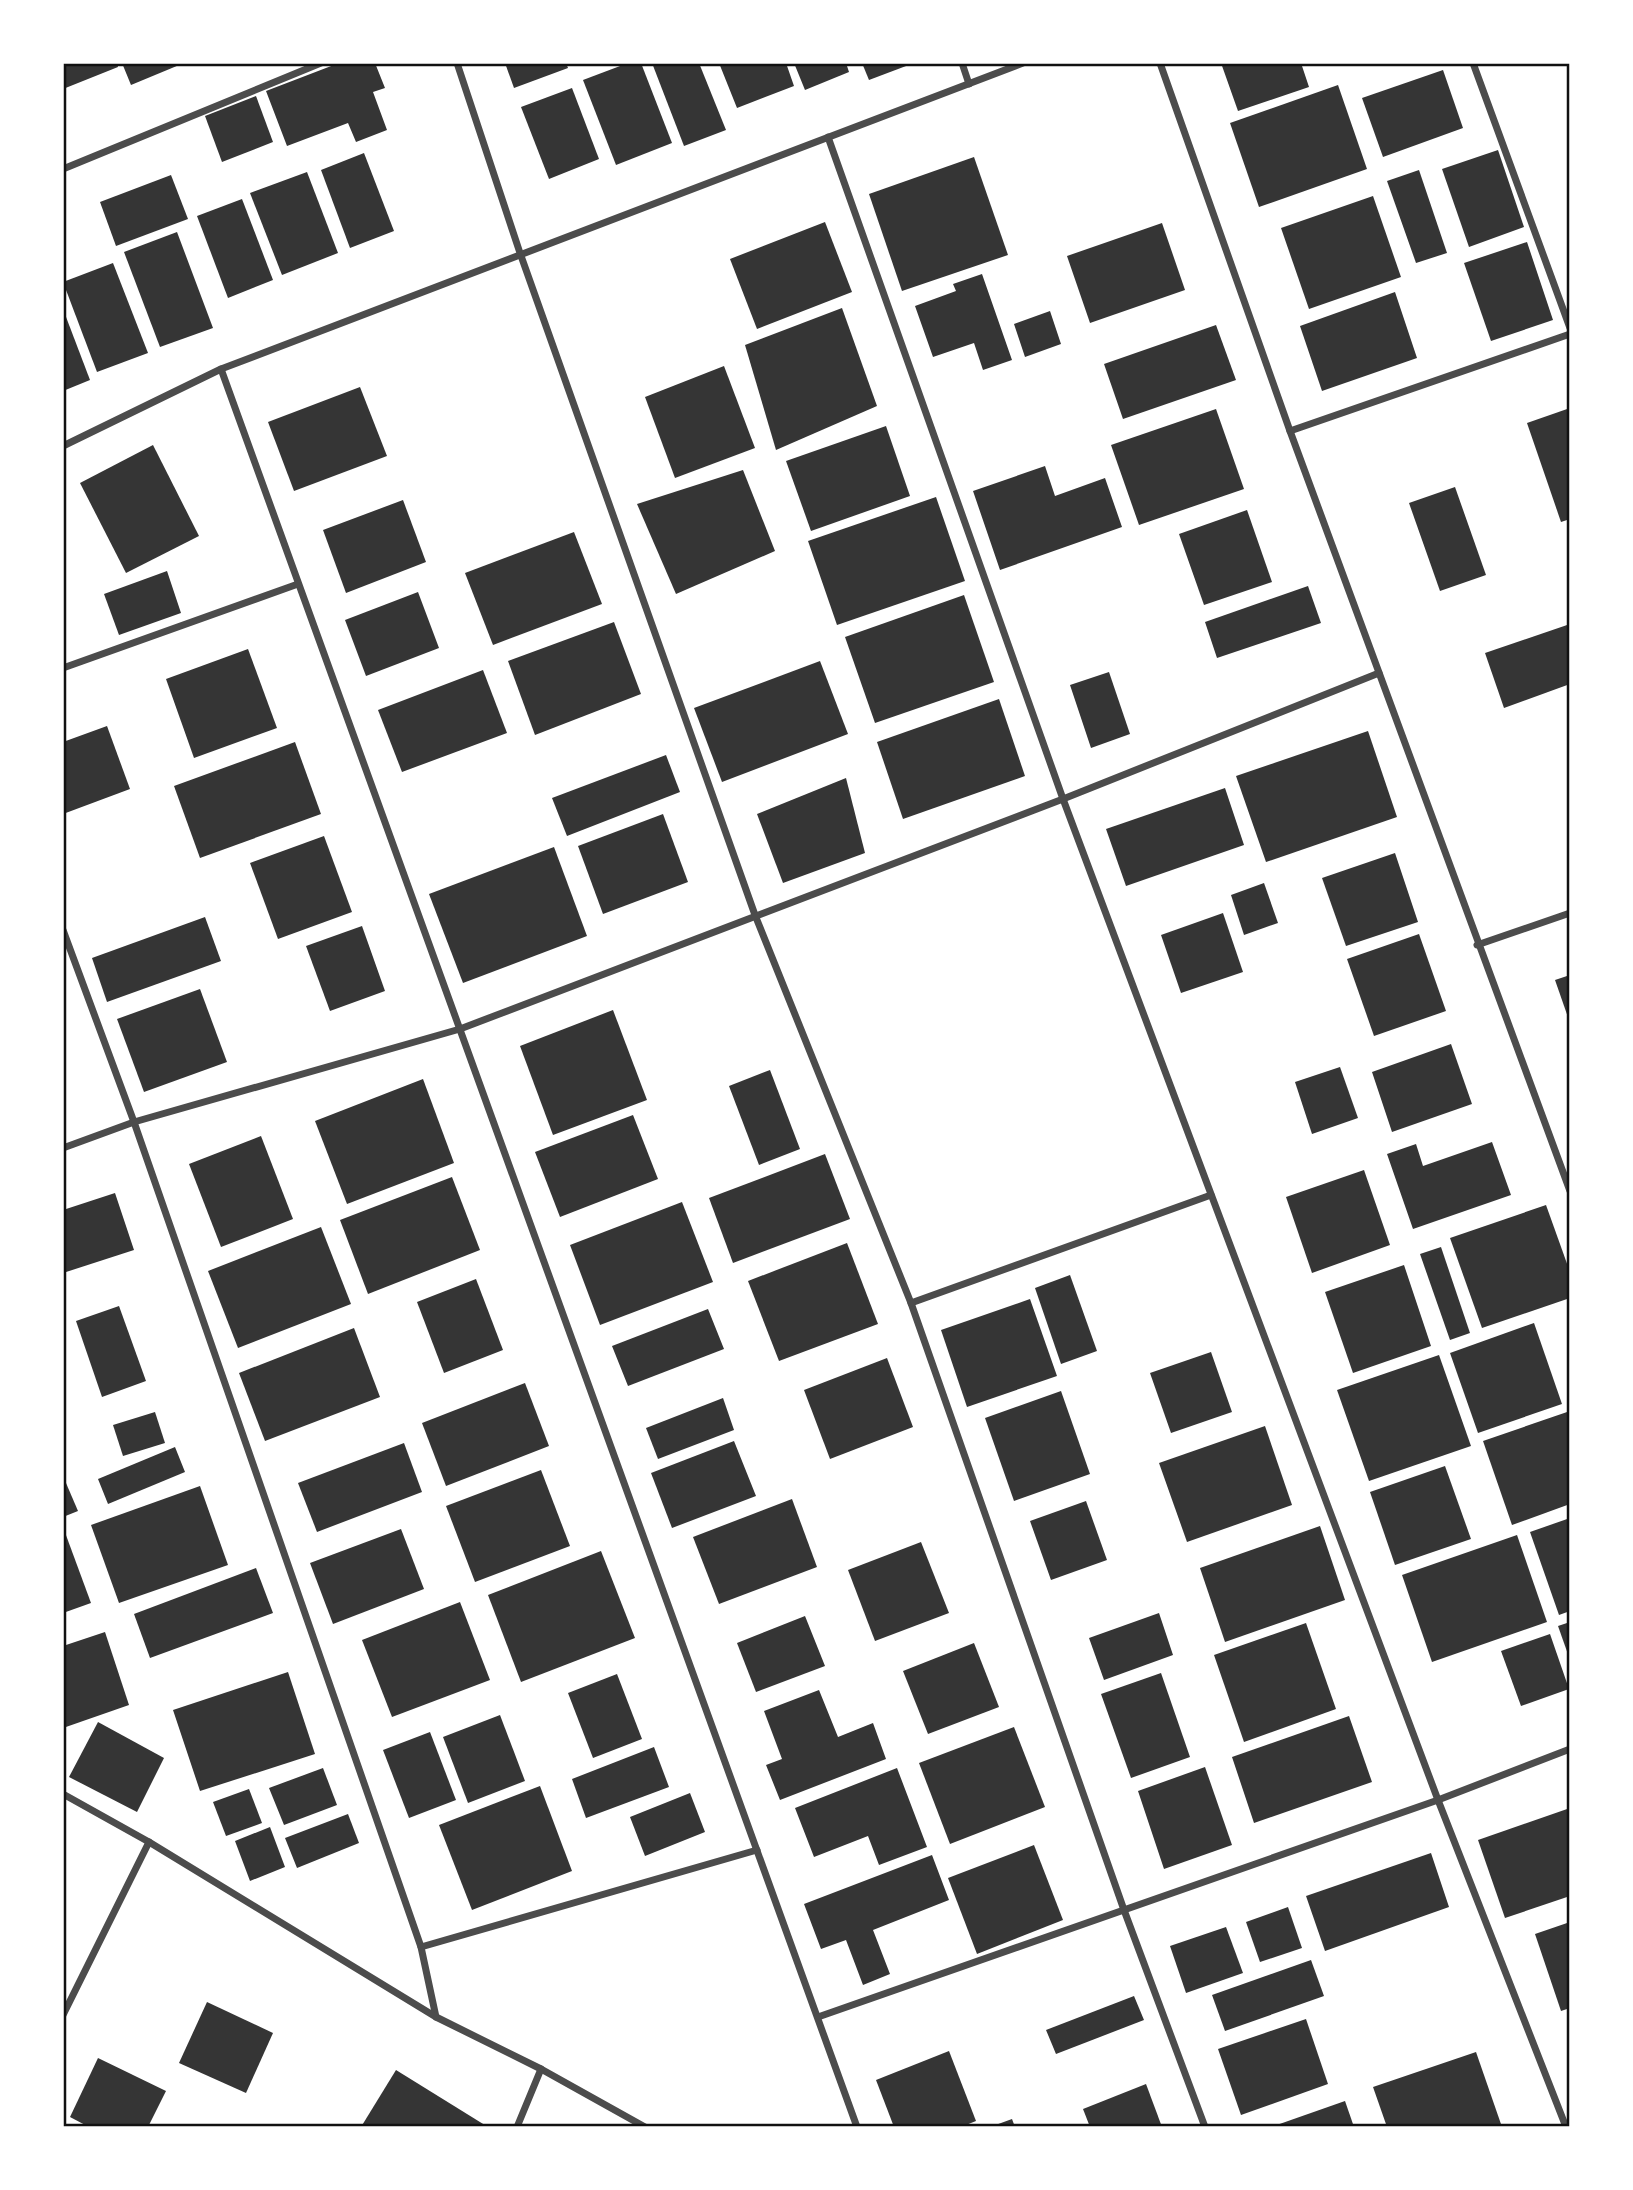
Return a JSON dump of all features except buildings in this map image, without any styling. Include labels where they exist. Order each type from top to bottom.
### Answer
[{"type":"street","points":[[63,169],[321,63]]},
{"type":"street","points":[[457,63],[520,253],[755,915],[911,1303],[1124,1910],[1205,2127]]},
{"type":"street","points":[[962,63],[969,83]]},
{"type":"street","points":[[63,446],[221,369],[1023,63]]},
{"type":"street","points":[[1160,63],[1290,431],[1570,1191]]},
{"type":"street","points":[[1474,63],[1570,328]]},
{"type":"street","points":[[828,137],[1063,799],[1438,1800],[1566,2127]]},
{"type":"street","points":[[1290,431],[1570,334]]},
{"type":"street","points":[[221,369],[857,2127]]},
{"type":"street","points":[[63,668],[298,584]]},
{"type":"street","points":[[63,1148],[134,1122],[460,1029],[1063,799],[1378,673]]},
{"type":"street","points":[[1478,945],[1570,913]]},
{"type":"street","points":[[63,930],[134,1122],[421,1947],[436,2017]]},
{"type":"street","points":[[911,1303],[1211,1195]]},
{"type":"street","points":[[818,2017],[1438,1800],[1570,1749]]},
{"type":"street","points":[[63,1794],[149,1842],[436,2017],[541,2069],[645,2127]]},
{"type":"street","points":[[63,2015],[149,1842]]},
{"type":"street","points":[[421,1947],[757,1850]]},
{"type":"street","points":[[517,2127],[541,2069]]}]
